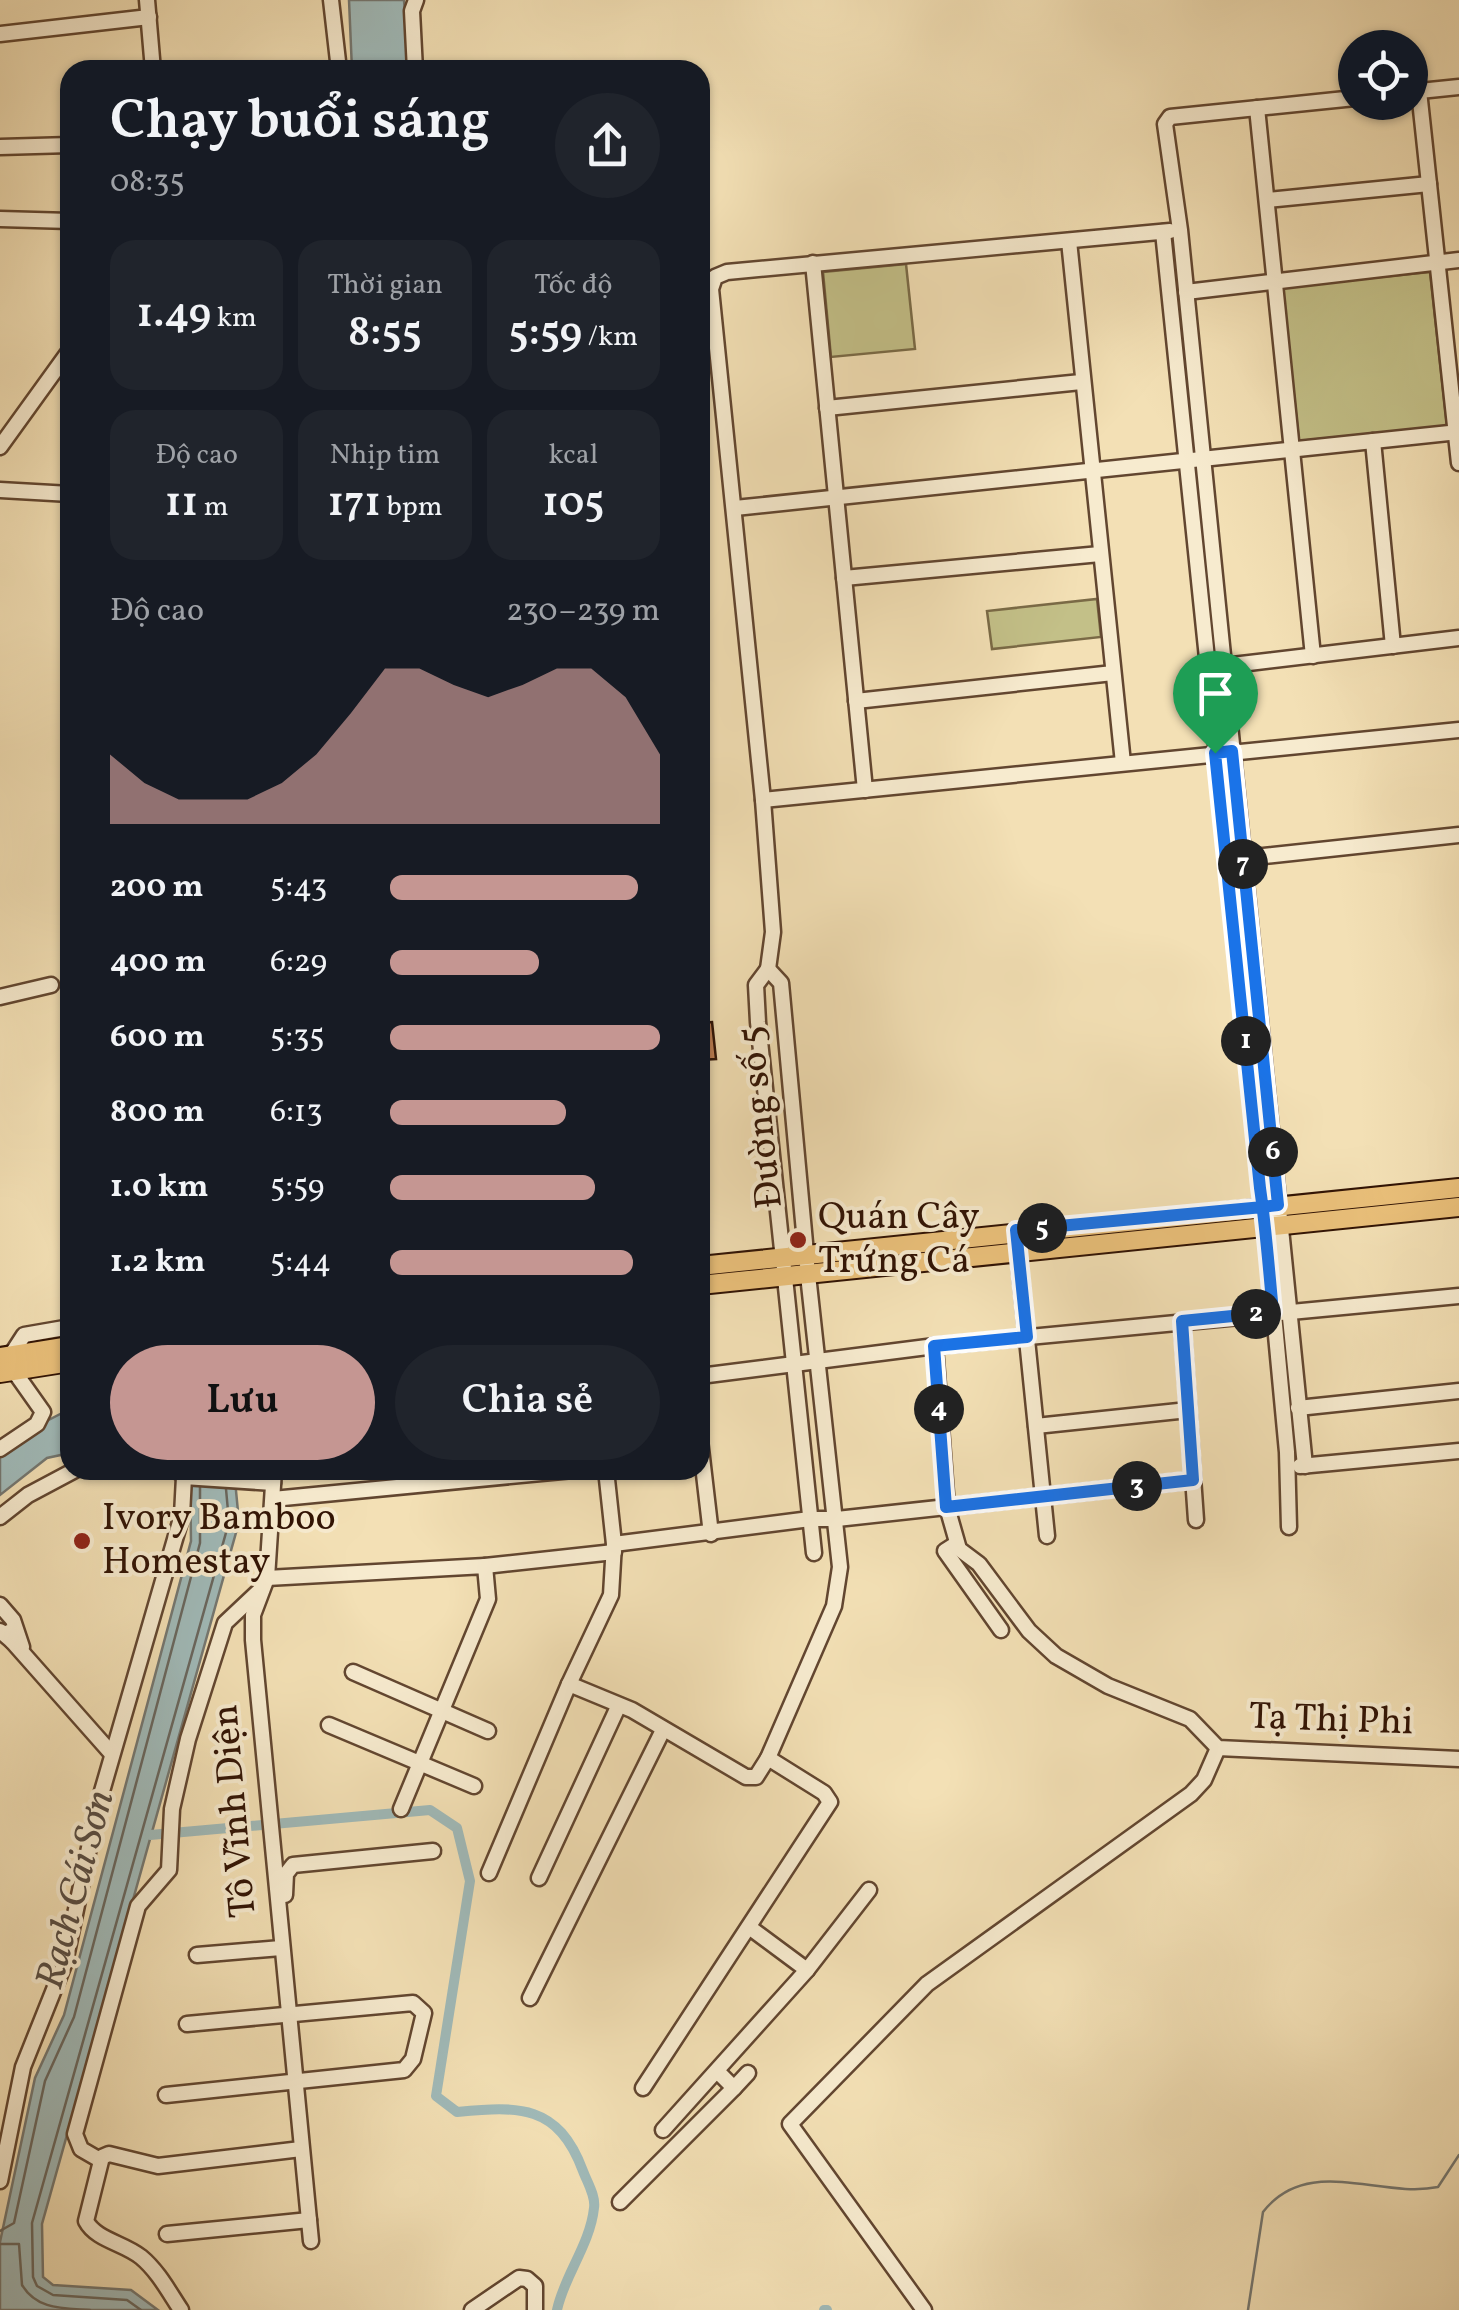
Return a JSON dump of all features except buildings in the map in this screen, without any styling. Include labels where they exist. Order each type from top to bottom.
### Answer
[{"type":"main road","points":[[710,1265],[1016,1230],[1459,1188]]},
{"type":"main road","points":[[710,1284],[1459,1207]]},
{"type":"main road","points":[[1016,1230],[1018,1251]]},
{"type":"main road","points":[[6,1364],[45,1358],[60,1351]]},
{"type":"main road","points":[[45,1358],[60,1360]]},
{"type":"street","points":[[147,0],[153,60]]},
{"type":"street","points":[[331,0],[338,60]]},
{"type":"street","points":[[414,60],[412,12],[416,0]]},
{"type":"street","points":[[0,34],[149,17]]},
{"type":"street","points":[[1428,90],[1459,87]]},
{"type":"street","points":[[1235,859],[1215,753],[1186,292],[1165,124],[1170,116],[1338,100]]},
{"type":"street","points":[[1258,108],[1313,656]]},
{"type":"street","points":[[1419,120],[1459,463]]},
{"type":"street","points":[[0,147],[60,144]]},
{"type":"street","points":[[1267,200],[1429,184]]},
{"type":"street","points":[[0,219],[60,221]]},
{"type":"street","points":[[768,969],[773,932],[764,800],[711,289],[715,277],[727,272],[813,263],[1180,230]]},
{"type":"street","points":[[1163,232],[1224,666],[1232,751],[1235,859],[1281,1311],[1289,1527]]},
{"type":"street","points":[[1068,240],[1122,762]]},
{"type":"street","points":[[1186,292],[1459,260]]},
{"type":"street","points":[[813,263],[866,790]]},
{"type":"street","points":[[0,447],[60,364]]},
{"type":"street","points":[[828,408],[1082,382]]},
{"type":"street","points":[[735,508],[1457,432]]},
{"type":"street","points":[[1373,441],[1393,646]]},
{"type":"street","points":[[0,490],[60,493]]},
{"type":"street","points":[[844,578],[1100,554]]},
{"type":"street","points":[[1224,666],[1459,638]]},
{"type":"street","points":[[856,700],[1113,673]]},
{"type":"street","points":[[764,800],[1459,730]]},
{"type":"street","points":[[1235,859],[1459,834]]},
{"type":"street","name":"Đường số 5","points":[[768,1758],[834,1606],[840,1567],[781,983],[768,969],[756,985],[814,1553]]},
{"type":"street","points":[[0,997],[51,985]]},
{"type":"street","points":[[1018,1251],[1047,1536]]},
{"type":"street","points":[[710,1375],[934,1346],[1459,1296]]},
{"type":"street","points":[[1281,1311],[1305,1466]]},
{"type":"street","points":[[1182,1321],[1196,1520]]},
{"type":"street","points":[[0,1448],[37,1424],[43,1412],[6,1364],[24,1335],[60,1330]]},
{"type":"street","name":"Tạ Thị Phi","points":[[934,1346],[946,1507],[956,1544],[979,1564],[1029,1632],[1056,1656],[1108,1686],[1190,1720],[1218,1748],[1459,1759]]},
{"type":"street","points":[[1298,1408],[1459,1391]]},
{"type":"street","points":[[1036,1426],[1188,1410]]},
{"type":"street","points":[[1288,1467],[1459,1451]]},
{"type":"street","points":[[0,1517],[28,1495],[60,1478]]},
{"type":"street","points":[[0,2181],[23,2067],[65,1962],[112,1754],[182,1514],[185,1480]]},
{"type":"street","name":"Tô Vĩnh Diện","points":[[269,1480],[272,1499],[253,1640],[312,2242]]},
{"type":"street","points":[[272,1499],[469,1480]]},
{"type":"street","points":[[489,1873],[568,1684],[610,1602],[614,1548],[607,1480]]},
{"type":"street","points":[[705,1480],[711,1534]]},
{"type":"street","points":[[100,2160],[81,2148],[75,2134],[138,1906],[168,1870],[172,1812],[188,1739],[225,1623],[263,1585],[485,1566],[810,1519],[1193,1480]]},
{"type":"street","points":[[956,1544],[945,1551],[1001,1630]]},
{"type":"street","points":[[401,1809],[488,1599],[485,1566]]},
{"type":"street","points":[[0,1606],[13,1620],[26,1657]]},
{"type":"street","points":[[0,1619],[4,1638],[26,1657],[112,1754]]},
{"type":"street","points":[[353,1672],[488,1731]]},
{"type":"street","points":[[568,1684],[632,1710],[746,1777],[756,1776],[768,1758],[824,1793],[830,1802],[644,2088]]},
{"type":"street","points":[[539,1878],[618,1707]]},
{"type":"street","points":[[329,1726],[474,1786]]},
{"type":"street","points":[[530,1998],[662,1730]]},
{"type":"street","points":[[924,2310],[790,2124],[927,1984],[1192,1794],[1204,1780],[1218,1748]]},
{"type":"street","points":[[279,1924],[284,1917],[285,1878],[290,1867],[433,1851]]},
{"type":"street","points":[[663,2130],[807,1970],[868,1890]]},
{"type":"street","points":[[749,1928],[789,1952],[807,1970]]},
{"type":"street","points":[[197,1955],[281,1948]]},
{"type":"street","points":[[166,2095],[407,2068],[414,2059],[424,2013],[413,2004],[187,2024]]},
{"type":"street","points":[[716,2070],[734,2088]]},
{"type":"street","points":[[620,2202],[748,2073]]},
{"type":"street","points":[[182,2310],[140,2256],[101,2236],[86,2221],[100,2160],[109,2154],[158,2166],[302,2149]]},
{"type":"street","points":[[167,2234],[309,2220]]},
{"type":"street","points":[[472,2310],[519,2278],[535,2286],[535,2310]]},
{"type":"shaded area","points":[[906,264],[915,349],[831,357],[823,272]]},
{"type":"shaded area","points":[[1430,272],[1447,426],[1299,441],[1282,287]]},
{"type":"shaded area","points":[[1097,599],[1101,637],[992,649],[987,611]]},
{"type":"water","points":[[349,0],[404,0],[408,60],[352,60]]},
{"type":"water","points":[[60,1414],[60,1455],[47,1458],[0,1495],[0,1445]]},
{"type":"water","name":"Rạch Cái Sơn","points":[[190,1480],[235,1480],[239,1522],[42,2224],[43,2277],[53,2285],[131,2290],[158,2310],[0,2310],[0,2242],[35,2078],[64,2015],[191,1541]]},
{"type":"waterway","points":[[150,1835],[430,1810],[457,1828],[470,1881],[436,2096],[457,2112],[499,2109],[534,2114],[548,2121],[573,2149],[591,2189],[594,2208],[588,2235],[557,2310]]},
{"type":"waterway","points":[[1248,2310],[1263,2212],[1281,2195],[1301,2185],[1323,2182],[1438,2187],[1459,2155]]},
{"type":"place","name":"Quán Cây Trứng Cá","points":[[798,1240]]},
{"type":"place","name":"Ivory Bamboo Homestay","points":[[82,1541]]},
{"type":"route","points":[[1215,753],[1228,860],[1260,1188],[1263,1207],[1266,1229],[1273,1312],[1182,1321],[1193,1480],[946,1507],[934,1346],[1027,1337],[1016,1230],[1263,1207],[1278,1205],[1232,751],[1215,753]]}]
